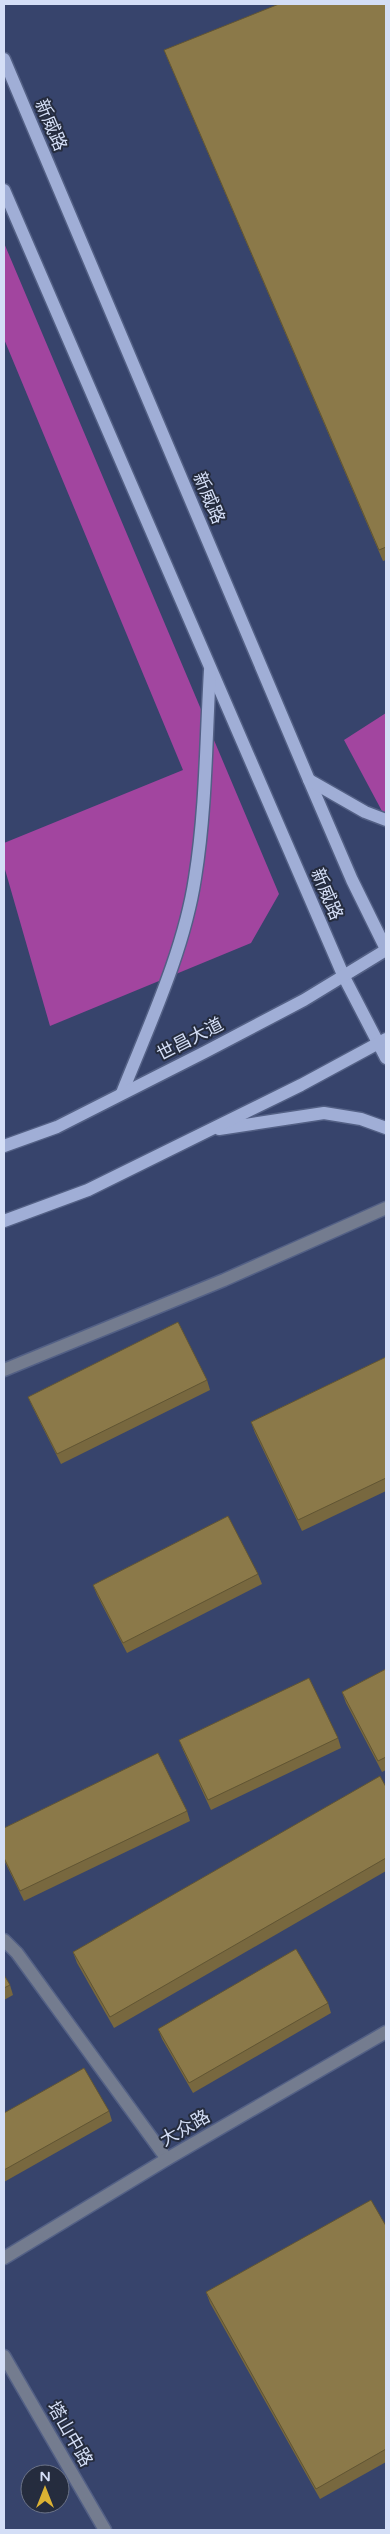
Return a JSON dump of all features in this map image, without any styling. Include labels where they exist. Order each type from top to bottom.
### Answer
[{"type":"main road","name":"新威路","points":[[4,59],[309,780],[352,880],[386,950]]},
{"type":"main road","name":"新威路","points":[[4,190],[344,977],[382,1041],[386,1058]]},
{"type":"main road","points":[[122,1094],[187,919],[196,879],[210,668]]},
{"type":"main road","points":[[309,780],[365,812],[386,820]]},
{"type":"main road","name":"世昌大道","points":[[4,1146],[57,1127],[122,1094],[304,1000],[386,950]]},
{"type":"main road","points":[[4,1221],[88,1190],[202,1132],[301,1085],[382,1041]]},
{"type":"main road","points":[[202,1132],[324,1113],[361,1119],[386,1128]]},
{"type":"street","points":[[4,1370],[224,1280],[386,1208]]},
{"type":"street","points":[[4,1940],[17,1953],[167,2159]]},
{"type":"street","name":"大众路","points":[[4,2258],[167,2159],[385,2034]]},
{"type":"street","name":"塔山中路","points":[[4,2356],[105,2530]]},
{"type":"shaded area","points":[[4,243],[279,894],[251,943],[50,1026],[4,866],[4,843],[183,770],[4,339]]},
{"type":"shaded area","points":[[386,713],[386,813],[383,813],[344,740]]},
{"type":"building","points":[[279,4],[386,4],[386,547],[379,550],[164,50]]},
{"type":"building","points":[[178,1322],[207,1380],[57,1454],[28,1397]]},
{"type":"building","points":[[386,1357],[386,1478],[298,1520],[251,1422]]},
{"type":"building","points":[[228,1516],[258,1574],[123,1643],[93,1585]]},
{"type":"building","points":[[386,1669],[386,1757],[378,1761],[342,1692]]},
{"type":"building","points":[[309,1678],[338,1738],[208,1800],[179,1740]]},
{"type":"building","points":[[158,1753],[187,1811],[20,1891],[4,1858],[4,1828]]},
{"type":"building","points":[[380,1776],[386,1787],[386,1858],[110,2017],[73,1952]]},
{"type":"building","points":[[296,1949],[328,2003],[189,2083],[158,2029]]},
{"type":"building","points":[[4,1975],[10,1985],[4,1988]]},
{"type":"building","points":[[84,2068],[109,2111],[4,2170],[4,2113]]},
{"type":"building","points":[[371,2200],[386,2226],[386,2449],[316,2489],[206,2292]]}]
